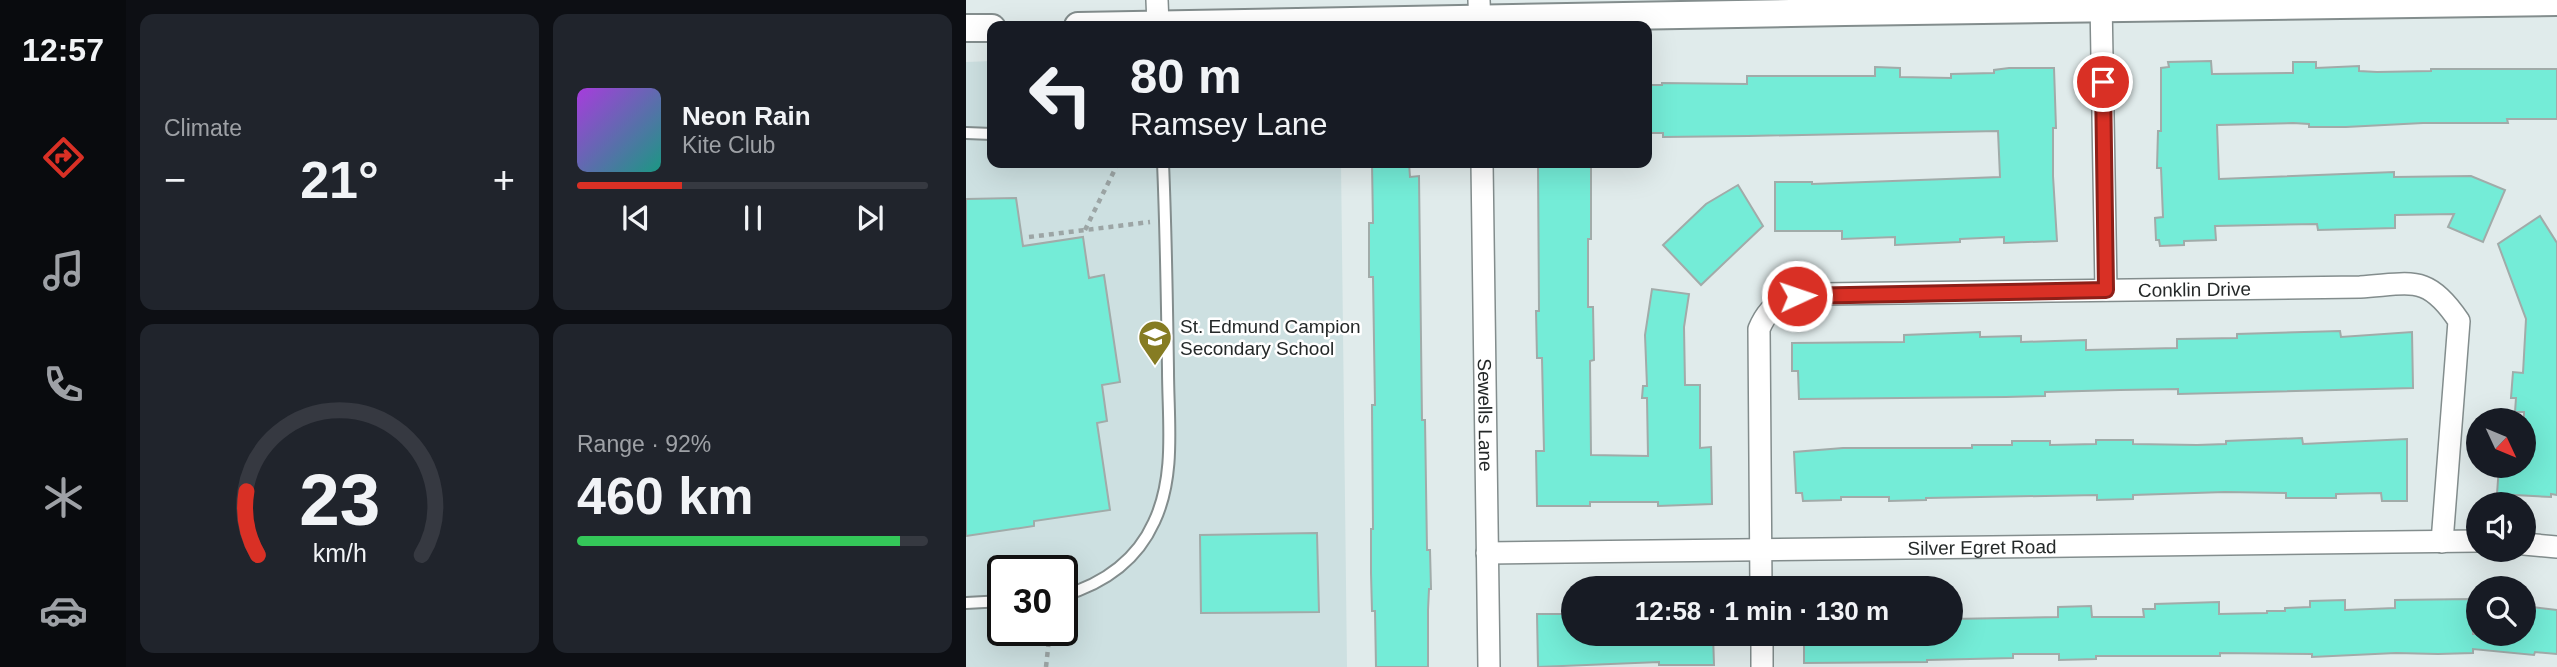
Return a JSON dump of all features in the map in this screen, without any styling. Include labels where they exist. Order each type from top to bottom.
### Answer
[{"type":"street","points":[[1122,21],[1158,17],[2557,2]]},
{"type":"street","points":[[2101,5],[2106,290]]},
{"type":"street","points":[[966,28],[987,28]]},
{"type":"street","name":"Sewells Lane","points":[[1482,168],[1489,667]]},
{"type":"street","name":"Conklin Drive","points":[[1761,576],[1759,329],[1765,316],[1777,303],[1797,296],[1822,294],[2360,287],[2416,283],[2435,290],[2459,321],[2442,542]]},
{"type":"street","name":"Silver Egret Road","points":[[1487,553],[2466,541]]},
{"type":"street","points":[[2536,545],[2557,547]]},
{"type":"street","points":[[1762,646],[1762,667]]},
{"type":"lane","points":[[966,133],[987,134]]},
{"type":"lane","points":[[1078,592],[1111,575],[1127,562],[1142,545],[1163,500],[1168,462],[1163,168]]},
{"type":"lane","points":[[966,603],[987,602]]},
{"type":"path","points":[[1084,231],[1116,168]]},
{"type":"path","points":[[1029,237],[1165,220]]},
{"type":"path","points":[[1046,667],[1048,646]]},
{"type":"shaded area","name":"St. Edmund Campion Secondary School","points":[[987,61],[987,168],[1341,168],[1347,667],[966,667],[966,62]]},
{"type":"building","points":[[2211,61],[2212,74],[2293,73],[2293,62],[2316,62],[2316,68],[2359,66],[2359,71],[2377,72],[2557,69],[2557,119],[2507,119],[2508,123],[2346,127],[2309,127],[2309,124],[2293,123],[2217,125],[2219,179],[2394,172],[2394,177],[2471,176],[2505,190],[2483,242],[2448,227],[2454,214],[2395,215],[2395,228],[2318,230],[2317,224],[2215,226],[2216,240],[2184,241],[2184,245],[2160,246],[2159,240],[2156,240],[2155,218],[2163,217],[2161,168],[2157,168],[2158,131],[2161,131],[2161,68],[2169,67],[2168,62]]},
{"type":"building","points":[[1875,67],[1900,68],[1900,77],[1951,78],[1951,74],[1994,73],[1994,70],[2009,68],[2054,68],[2056,128],[2053,128],[2053,176],[2057,241],[2004,243],[2004,237],[1895,245],[1895,237],[1842,239],[1842,231],[1775,231],[1775,182],[1812,184],[2000,177],[1998,131],[1663,137],[1663,133],[1652,133],[1652,85],[1747,84],[1747,76],[1875,76]]},
{"type":"building","points":[[1372,168],[1409,168],[1410,177],[1419,176],[1422,420],[1425,420],[1427,550],[1430,550],[1431,589],[1428,610],[1428,667],[1376,667],[1371,573],[1372,405],[1375,405],[1373,277],[1369,277],[1369,223],[1373,223]]},
{"type":"building","points":[[1538,168],[1591,168],[1588,307],[1593,307],[1594,360],[1590,361],[1591,455],[1648,456],[1647,398],[1642,398],[1643,386],[1647,386],[1645,335],[1652,289],[1689,294],[1684,327],[1685,385],[1700,385],[1700,448],[1711,447],[1712,504],[1658,506],[1658,502],[1590,502],[1590,506],[1537,506],[1536,451],[1544,451],[1542,358],[1537,358],[1536,311],[1539,311]]},
{"type":"building","points":[[1738,185],[1763,226],[1701,285],[1663,245],[1706,204]]},
{"type":"building","points":[[1016,198],[1023,246],[1083,237],[1089,278],[1104,275],[1120,382],[1102,385],[1107,421],[1097,423],[1110,510],[1034,521],[1034,526],[966,536],[966,199]]},
{"type":"building","points":[[2540,216],[2557,243],[2557,495],[2551,494],[2551,497],[2536,496],[2536,492],[2497,492],[2498,478],[2536,478],[2536,408],[2515,408],[2516,398],[2511,398],[2513,372],[2523,373],[2526,319],[2498,244]]},
{"type":"building","points":[[2340,331],[2341,337],[2412,332],[2413,388],[2178,394],[2178,389],[2120,390],[2045,392],[2045,396],[1799,399],[1798,371],[1792,371],[1792,343],[1904,342],[1904,335],[1980,332],[1980,337],[2021,336],[2021,342],[2086,340],[2086,350],[2177,348],[2177,339]]},
{"type":"building","points":[[2302,438],[2303,444],[2407,439],[2407,501],[2382,501],[2381,493],[2336,494],[2336,498],[2286,498],[2286,493],[2225,492],[2133,495],[2133,499],[2097,500],[2097,495],[1889,501],[1889,497],[1841,497],[1841,500],[1803,501],[1802,493],[1796,493],[1794,452],[1843,448],[1972,448],[1972,445],[2012,445],[2012,441],[2050,441],[2050,445],[2096,444],[2096,440],[2133,440],[2133,444],[2197,445]]},
{"type":"building","points":[[1317,533],[1319,612],[1201,613],[1200,535]]},
{"type":"building","points":[[2466,599],[2466,646],[2536,646],[2536,607],[2557,610],[2557,654],[2535,652],[2534,655],[2473,649],[2473,653],[2438,654],[2312,657],[2312,654],[2220,653],[2220,656],[2096,656],[2096,659],[2059,660],[2059,654],[2013,654],[2013,658],[1927,662],[1804,663],[1804,646],[1963,646],[1963,619],[2058,617],[2058,607],[2091,606],[2092,617],[2144,617],[2143,609],[2155,609],[2155,604],[2219,602],[2219,614],[2285,611],[2285,608],[2310,607],[2310,601],[2345,600],[2345,610],[2395,608],[2395,600]]},
{"type":"building","points":[[1537,614],[1561,614],[1561,646],[1713,646],[1714,665],[1659,665],[1659,662],[1538,667]]},
{"type":"place","name":"St. Edmund Campion Secondary School","points":[[1155,367]]},
{"type":"route","points":[[1797,296],[2106,290],[2103,82]]}]
